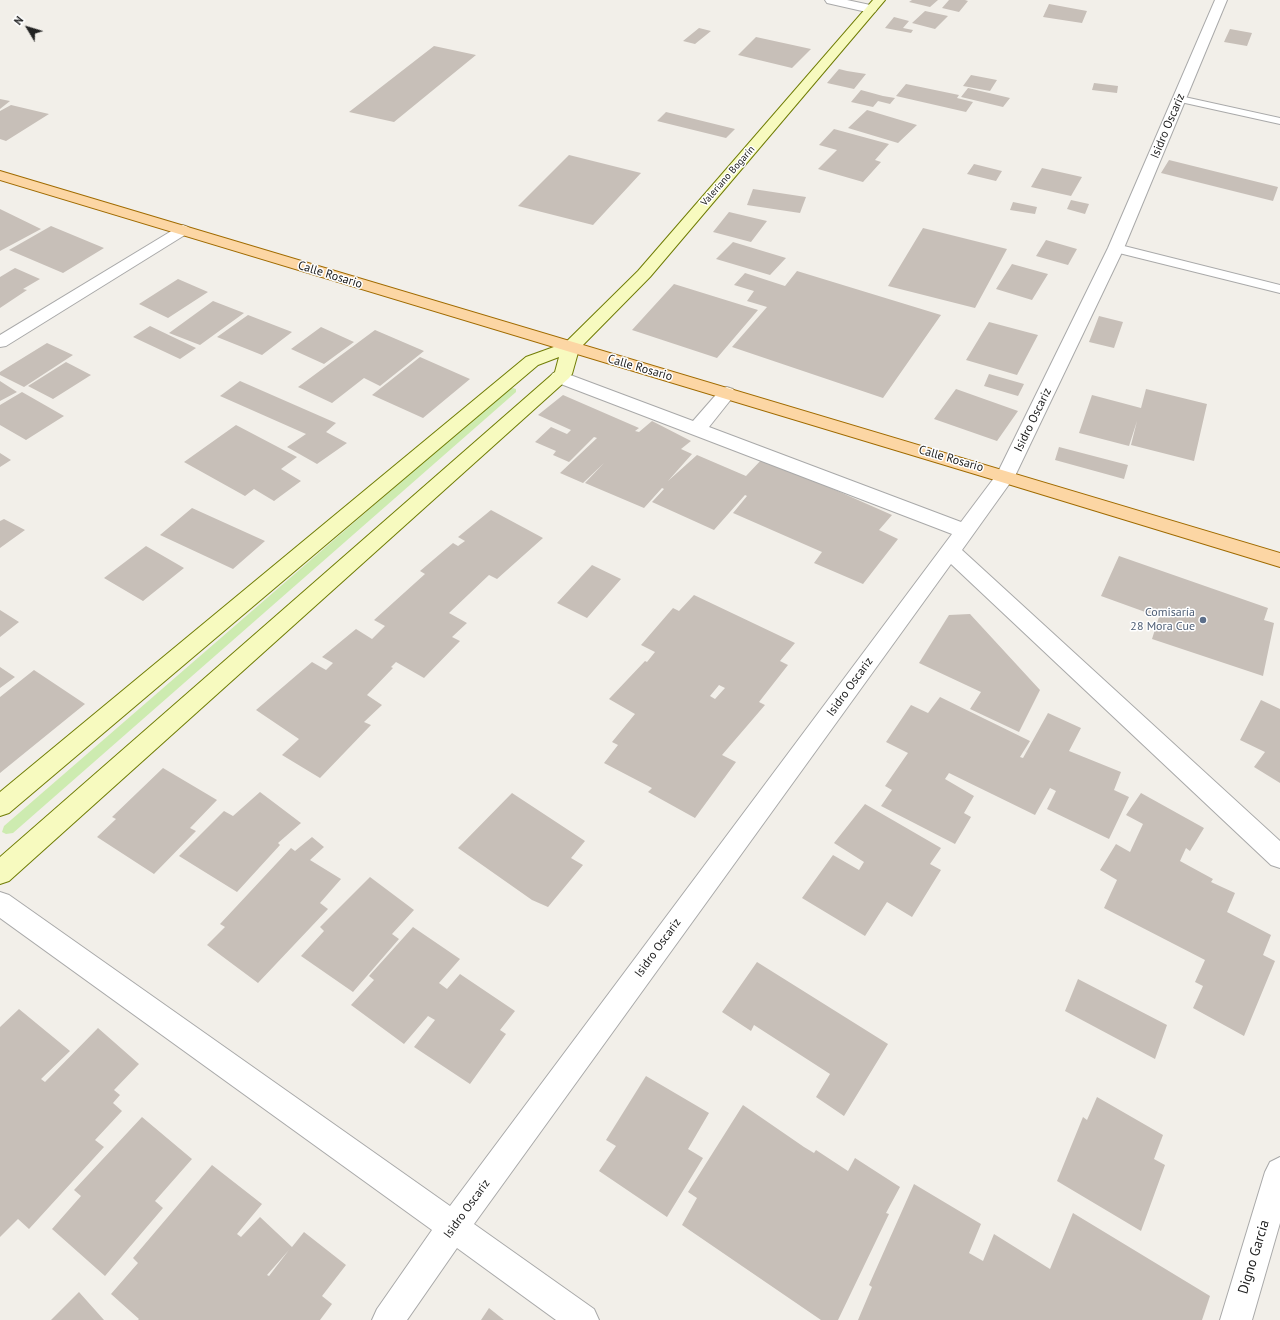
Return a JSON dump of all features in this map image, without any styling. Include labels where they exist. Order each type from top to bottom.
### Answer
[{"type":"main road","name":"Calle Rosario","points":[[0,175],[1005,476],[1280,560]]},
{"type":"street","points":[[831,0],[875,5]]},
{"type":"street","name":"Isidro Oscariz","points":[[388,1320],[453,1227],[1005,476],[1116,248],[1221,0]]},
{"type":"street","name":"Valeriano Bogarín","points":[[571,347],[644,274],[875,5]]},
{"type":"street","points":[[0,342],[183,230]]},
{"type":"street","points":[[0,872],[563,374],[571,347]]},
{"type":"street","points":[[0,806],[532,361],[571,347]]},
{"type":"street","points":[[559,377],[965,531]]},
{"type":"street","points":[[697,429],[727,393]]},
{"type":"street","points":[[950,551],[1280,857]]},
{"type":"street","points":[[0,903],[583,1320]]},
{"type":"street","name":"Digno Garcia","points":[[1236,1320],[1280,1172]]},
{"type":"lane","points":[[1180,99],[1280,121]]},
{"type":"lane","points":[[1116,248],[1280,290]]},
{"type":"green space","points":[[508,389],[516,389],[516,392],[13,833],[6,834],[2,832],[4,826]]},
{"type":"building","points":[[912,0],[938,0],[930,7],[909,2]]},
{"type":"building","points":[[949,0],[968,1],[959,12],[942,8]]},
{"type":"building","points":[[1049,4],[1087,11],[1082,23],[1043,17]]},
{"type":"building","points":[[925,11],[948,16],[935,29],[912,23]]},
{"type":"building","points":[[894,17],[909,21],[903,28],[913,30],[911,33],[885,28]]},
{"type":"building","points":[[699,28],[711,31],[695,44],[683,41]]},
{"type":"building","points":[[1230,29],[1252,33],[1247,46],[1224,42]]},
{"type":"building","points":[[756,37],[811,49],[792,68],[738,55]]},
{"type":"building","points":[[434,46],[476,55],[394,122],[349,112]]},
{"type":"building","points":[[839,69],[866,74],[854,89],[827,83]]},
{"type":"building","points":[[971,75],[997,80],[990,91],[963,86]]},
{"type":"building","points":[[1094,83],[1118,86],[1117,93],[1092,90]]},
{"type":"building","points":[[906,84],[959,95],[957,98],[973,102],[966,112],[896,96]]},
{"type":"building","points":[[968,88],[1010,98],[1003,107],[961,97]]},
{"type":"building","points":[[861,90],[895,98],[890,104],[878,101],[873,107],[851,102]]},
{"type":"building","points":[[0,99],[10,101],[0,109]]},
{"type":"building","points":[[11,105],[49,114],[6,141],[0,139],[0,111]]},
{"type":"building","points":[[867,110],[917,125],[898,143],[848,128]]},
{"type":"building","points":[[666,112],[735,129],[726,138],[657,121]]},
{"type":"building","points":[[834,129],[889,144],[875,160],[881,162],[863,182],[818,169],[837,150],[819,145]]},
{"type":"building","points":[[569,155],[641,173],[593,225],[518,206]]},
{"type":"building","points":[[1169,160],[1278,187],[1273,201],[1161,173]]},
{"type":"building","points":[[974,164],[1002,171],[996,181],[967,174]]},
{"type":"building","points":[[1042,168],[1082,177],[1071,196],[1031,187]]},
{"type":"building","points":[[753,189],[806,197],[800,213],[747,205]]},
{"type":"building","points":[[1071,200],[1089,204],[1085,214],[1067,209]]},
{"type":"building","points":[[1013,202],[1037,207],[1035,214],[1010,210]]},
{"type":"building","points":[[0,209],[41,229],[0,251]]},
{"type":"building","points":[[729,212],[767,221],[751,242],[713,232]]},
{"type":"building","points":[[51,226],[104,248],[63,273],[9,250]]},
{"type":"building","points":[[923,228],[1007,249],[975,308],[888,286]]},
{"type":"building","points":[[1046,240],[1077,249],[1068,265],[1036,256]]},
{"type":"building","points":[[733,242],[786,258],[770,275],[716,259]]},
{"type":"building","points":[[1012,264],[1048,274],[1032,300],[996,289]]},
{"type":"building","points":[[15,268],[40,279],[23,289],[27,290],[0,308],[0,277]]},
{"type":"building","points":[[797,271],[941,315],[883,398],[732,347],[767,307],[747,301],[754,291],[734,285],[745,273],[785,286]]},
{"type":"building","points":[[178,279],[208,292],[168,318],[139,304]]},
{"type":"building","points":[[674,284],[758,310],[717,358],[632,330]]},
{"type":"building","points":[[213,301],[244,313],[200,345],[169,333]]},
{"type":"building","points":[[248,315],[292,332],[262,355],[217,337]]},
{"type":"building","points":[[1099,316],[1123,322],[1114,348],[1089,342]]},
{"type":"building","points":[[989,322],[1038,335],[1017,375],[966,360]]},
{"type":"building","points":[[150,326],[196,348],[180,359],[133,337]]},
{"type":"building","points":[[321,327],[354,342],[324,364],[291,349]]},
{"type":"building","points":[[375,330],[424,351],[380,386],[364,378],[332,403],[298,387]]},
{"type":"building","points":[[47,343],[73,355],[24,387],[0,375],[0,372]]},
{"type":"building","points":[[420,357],[470,379],[423,418],[372,395]]},
{"type":"building","points":[[66,362],[91,375],[53,399],[28,386]]},
{"type":"building","points":[[989,374],[1024,384],[1018,396],[984,386]]},
{"type":"building","points":[[0,381],[17,392],[0,401]]},
{"type":"building","points":[[240,381],[336,423],[326,432],[347,443],[317,464],[287,447],[306,434],[220,396]]},
{"type":"building","points":[[956,389],[1018,411],[997,441],[934,419]]},
{"type":"building","points":[[1146,389],[1207,404],[1194,461],[1131,445],[1137,421],[1129,446],[1079,433],[1092,395],[1141,408]]},
{"type":"building","points":[[22,392],[64,416],[26,440],[0,425],[0,405]]},
{"type":"building","points":[[563,395],[639,428],[635,431],[639,432],[652,421],[691,441],[681,449],[692,454],[668,481],[697,455],[746,476],[763,458],[892,515],[879,530],[898,539],[863,584],[814,563],[822,552],[733,513],[747,496],[745,495],[714,530],[652,502],[664,489],[662,488],[644,508],[585,483],[604,463],[583,483],[560,473],[597,438],[594,437],[569,462],[553,455],[556,451],[535,442],[551,427],[567,434],[571,430],[538,415]]},
{"type":"building","points":[[236,425],[297,457],[281,469],[301,481],[274,501],[254,489],[245,496],[184,462]]},
{"type":"building","points":[[1059,447],[1128,465],[1124,479],[1055,460]]},
{"type":"building","points":[[0,453],[11,460],[0,467]]},
{"type":"building","points":[[192,508],[265,541],[233,569],[160,535]]},
{"type":"building","points":[[491,510],[543,538],[497,579],[489,575],[449,613],[467,623],[452,637],[460,641],[424,678],[396,662],[391,667],[393,668],[367,695],[382,705],[364,722],[371,725],[320,778],[282,755],[299,739],[256,710],[312,662],[326,670],[333,663],[322,657],[356,629],[372,639],[385,626],[374,620],[425,574],[420,571],[453,543],[458,546],[465,541],[458,537]]},
{"type":"building","points":[[4,519],[25,530],[0,548],[0,521]]},
{"type":"building","points":[[146,546],[184,568],[143,601],[104,578]]},
{"type":"building","points":[[1119,556],[1268,608],[1264,620],[1274,623],[1263,676],[1152,639],[1159,617],[1101,596]]},
{"type":"building","points":[[592,565],[621,579],[587,618],[557,603]]},
{"type":"building","points":[[694,595],[795,643],[780,661],[788,665],[759,702],[765,705],[722,755],[736,762],[695,818],[648,792],[652,788],[604,763],[618,745],[612,742],[635,714],[609,699],[645,661],[647,662],[655,652],[641,645],[673,608],[679,611]],"holes":[[[719,685],[725,688],[715,699],[710,696]]]},
{"type":"building","points":[[0,610],[19,622],[0,637]]},
{"type":"building","points":[[970,614],[1040,690],[1019,732],[970,709],[981,692],[919,663],[949,615]]},
{"type":"building","points":[[0,667],[15,677],[0,688]]},
{"type":"building","points":[[34,670],[85,704],[0,773],[0,697]]},
{"type":"building","points":[[940,697],[1030,741],[1020,757],[1023,758],[1048,713],[1081,728],[1069,751],[1121,772],[1114,790],[1129,797],[1109,839],[1047,809],[1056,791],[1050,788],[1035,815],[949,773],[945,779],[974,796],[964,813],[971,817],[955,844],[881,806],[892,790],[885,786],[908,753],[886,742],[911,705],[928,713]]},
{"type":"building","points":[[1261,700],[1280,709],[1280,783],[1254,767],[1265,752],[1240,740]]},
{"type":"building","points":[[163,768],[217,800],[190,828],[196,831],[154,874],[97,837],[116,819],[112,817]]},
{"type":"building","points":[[260,792],[301,823],[278,843],[280,845],[237,892],[179,856],[224,811],[233,816]]},
{"type":"building","points":[[512,793],[585,841],[571,858],[583,865],[548,907],[532,900],[458,848]]},
{"type":"building","points":[[1141,793],[1204,828],[1190,851],[1186,848],[1180,861],[1213,879],[1211,882],[1235,893],[1227,912],[1271,935],[1263,955],[1275,961],[1244,1036],[1193,1008],[1203,986],[1195,982],[1205,960],[1104,908],[1117,880],[1100,870],[1116,844],[1130,852],[1143,824],[1126,815]]},
{"type":"building","points":[[865,804],[941,848],[930,864],[941,870],[912,917],[887,902],[865,936],[802,898],[833,855],[859,870],[864,862],[834,843]]},
{"type":"building","points":[[312,837],[324,847],[310,860],[341,879],[320,903],[328,909],[258,983],[207,945],[225,927],[220,924],[291,848],[295,851]]},
{"type":"building","points":[[370,877],[414,910],[392,934],[399,939],[353,992],[301,956],[324,931],[320,927]]},
{"type":"building","points":[[413,927],[460,959],[439,983],[447,989],[460,974],[515,1011],[500,1030],[506,1034],[470,1084],[414,1047],[435,1020],[428,1016],[404,1044],[351,1005],[374,980],[369,976]]},
{"type":"building","points":[[757,962],[888,1044],[844,1116],[816,1097],[830,1074],[754,1025],[751,1031],[722,1012]]},
{"type":"building","points":[[1078,979],[1167,1025],[1155,1059],[1065,1011]]},
{"type":"building","points":[[19,1009],[70,1051],[41,1079],[45,1082],[98,1028],[139,1064],[114,1090],[120,1095],[113,1103],[122,1111],[95,1140],[104,1147],[29,1229],[18,1219],[0,1237],[0,1027]]},
{"type":"building","points":[[646,1076],[709,1113],[688,1149],[703,1158],[667,1217],[599,1171],[616,1146],[606,1140]]},
{"type":"building","points":[[1097,1097],[1163,1135],[1154,1159],[1165,1165],[1141,1231],[1057,1181],[1083,1117],[1087,1120]]},
{"type":"building","points":[[743,1105],[804,1147],[814,1153],[816,1150],[848,1171],[855,1158],[900,1187],[886,1213],[889,1214],[838,1320],[821,1320],[682,1225],[697,1198],[688,1192]]},
{"type":"building","points":[[142,1117],[192,1159],[155,1201],[163,1208],[105,1276],[52,1229],[81,1196],[74,1190]]},
{"type":"building","points":[[212,1165],[262,1204],[237,1234],[241,1237],[260,1217],[292,1247],[304,1232],[346,1265],[322,1296],[332,1304],[320,1320],[138,1320],[139,1319],[111,1294],[138,1263],[133,1258]],"holes":[[[289,1250],[269,1276],[267,1275]]]},
{"type":"building","points":[[914,1184],[981,1224],[969,1253],[983,1261],[994,1234],[1050,1269],[1073,1213],[1210,1296],[1202,1320],[858,1320],[872,1287],[869,1285]]},
{"type":"building","points":[[79,1292],[104,1320],[51,1320]]},
{"type":"building","points":[[489,1308],[504,1320],[481,1320]]},
{"type":"place","name":"Comisaría 28 Mora Cue","points":[[1203,620]]}]
